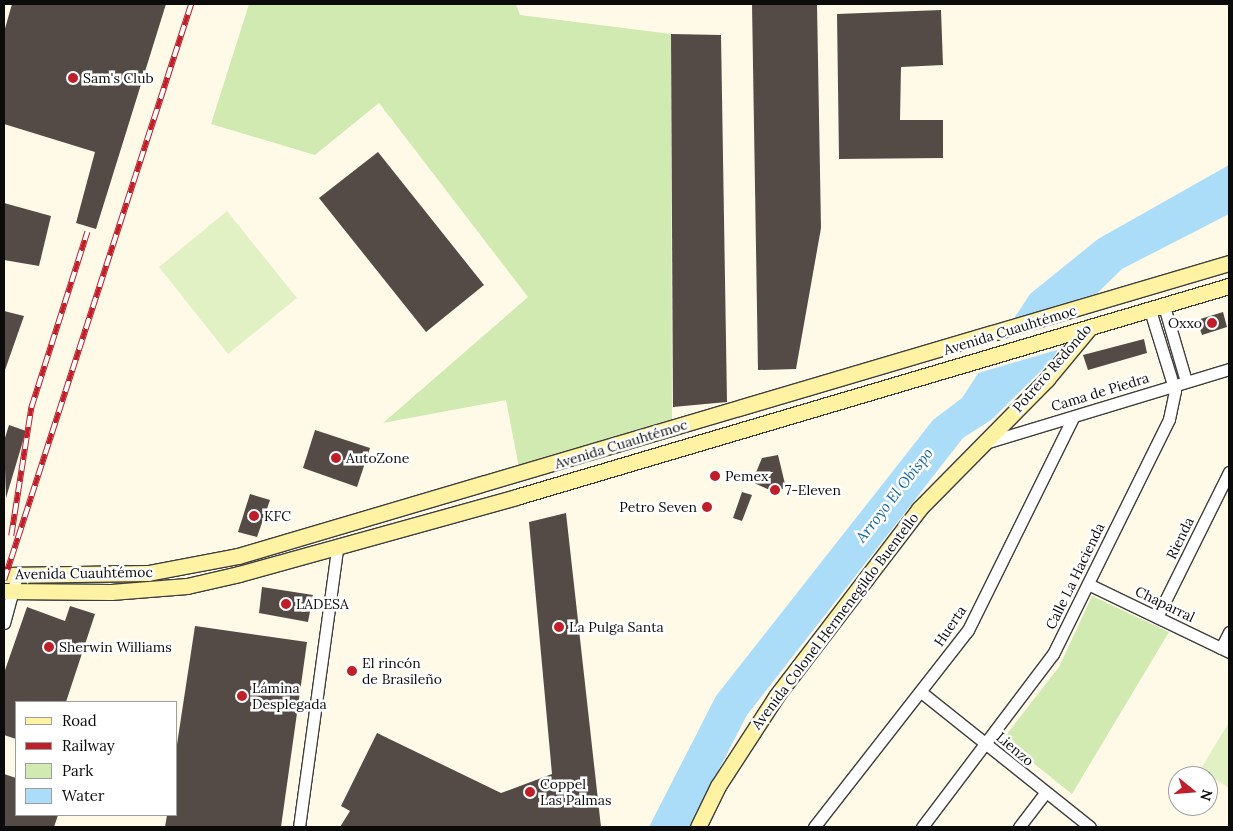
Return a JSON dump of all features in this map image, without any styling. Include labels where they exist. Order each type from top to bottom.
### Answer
[{"type":"main road","name":"Avenida Cuauhtémoc","points":[[10,575],[148,573],[285,543],[974,341],[1229,263]]},
{"type":"main road","name":"Avenida Cuauhtémoc","points":[[8,590],[149,590],[187,586],[337,548],[1229,286]]},
{"type":"main road","name":"Potrero Redondo","points":[[999,436],[1084,330],[1097,303]]},
{"type":"main road","name":"Avenida Colonel Hermenegildo Buentello","points":[[698,827],[718,786],[777,695],[919,509],[981,444],[999,436]]},
{"type":"main road","points":[[285,543],[326,542],[337,548],[345,535],[378,515]]},
{"type":"main road","points":[[148,573],[149,590]]},
{"type":"street","points":[[1157,308],[1186,381]]},
{"type":"street","name":"Calle La Hacienda","points":[[922,827],[986,745],[1053,654],[1169,419],[1173,386],[1157,308]]},
{"type":"street","name":"Cama de Piedra","points":[[999,436],[1073,418],[1229,369]]},
{"type":"street","name":"Huerta","points":[[814,827],[968,630],[991,590],[1073,418]]},
{"type":"street","name":"Rienda","points":[[1157,618],[1229,472]]},
{"type":"street","points":[[299,827],[337,548]]},
{"type":"street","points":[[4,623],[10,575]]},
{"type":"street","name":"Chaparral","points":[[1088,584],[1225,650]]},
{"type":"street","points":[[1225,650],[1229,632]]},
{"type":"street","name":"Lienzo","points":[[921,692],[1045,793],[1090,827]]},
{"type":"street","points":[[1019,827],[1045,793]]},
{"type":"green space","points":[[249,4],[516,4],[520,15],[671,34],[672,422],[519,468],[506,400],[383,423],[528,297],[379,103],[315,155],[211,124]]},
{"type":"green space","points":[[227,211],[297,298],[228,354],[159,267]]},
{"type":"green space","points":[[1092,596],[1169,632],[1072,794],[1003,739],[1059,667]]},
{"type":"green space","points":[[1229,722],[1229,788],[1218,781],[1218,766],[1202,766]]},
{"type":"water","name":"Arroyo El Obispo","points":[[1229,165],[1229,214],[1122,269],[1079,311],[1052,360],[991,420],[963,438],[747,715],[689,827],[649,827],[716,696],[933,420],[962,398],[1030,294],[1098,239]]},
{"type":"pier","points":[[1098,293],[1080,313],[1060,349],[975,374],[1011,320]]},
{"type":"building","name":"Sam's Club","points":[[12,4],[166,4],[96,229],[76,223],[95,152],[4,124],[4,32]]},
{"type":"building","points":[[752,4],[817,4],[821,228],[796,369],[758,370]]},
{"type":"building","points":[[941,10],[943,65],[901,67],[900,120],[943,120],[943,158],[839,159],[837,14]]},
{"type":"building","points":[[671,34],[721,35],[727,402],[673,407]]},
{"type":"building","points":[[378,152],[484,285],[426,332],[319,198]]},
{"type":"building","points":[[4,203],[51,216],[39,266],[4,260]]},
{"type":"building","points":[[4,311],[24,316],[5,370],[4,370]]},
{"type":"building","name":"Oxxo","points":[[1223,312],[1227,327],[1202,335],[1197,320]]},
{"type":"building","points":[[1144,339],[1147,353],[1088,370],[1083,355]]},
{"type":"building","points":[[9,425],[26,431],[6,498],[4,441]]},
{"type":"building","name":"AutoZone","points":[[315,430],[370,448],[357,487],[303,468]]},
{"type":"building","name":"7-Eleven","points":[[778,455],[786,488],[774,492],[752,482],[762,458]]},
{"type":"building","points":[[742,492],[752,495],[742,521],[733,518]]},
{"type":"building","name":"KFC","points":[[250,494],[270,500],[257,537],[238,532]]},
{"type":"building","name":"La Pulga Santa","points":[[566,513],[601,827],[340,827],[350,811],[341,806],[377,733],[501,793],[552,774],[529,522]]},
{"type":"building","name":"LADESA","points":[[262,587],[313,595],[308,622],[259,613]]},
{"type":"building","name":"Sherwin Williams","points":[[70,606],[95,614],[66,701],[15,701],[15,739],[4,735],[4,673],[27,607],[65,621]]},
{"type":"building","name":"Lámina Desplegada","points":[[195,626],[307,642],[281,827],[165,827],[167,816],[178,816],[178,738]]},
{"type":"building","points":[[4,774],[15,778],[15,816],[58,816],[54,827],[4,827]]},
{"type":"railway","points":[[4,580],[191,4]]},
{"type":"railway","points":[[11,536],[31,408],[87,232]]},
{"type":"place","name":"Sam's Club","points":[[73,78]]},
{"type":"place","name":"Oxxo","points":[[1212,323]]},
{"type":"place","name":"AutoZone","points":[[336,458]]},
{"type":"place","name":"Pemex","points":[[715,476]]},
{"type":"place","name":"7-Eleven","points":[[775,490]]},
{"type":"place","name":"Petro Seven","points":[[707,507]]},
{"type":"place","name":"KFC","points":[[254,516]]},
{"type":"place","name":"LADESA","points":[[286,604]]},
{"type":"place","name":"La Pulga Santa","points":[[559,627]]},
{"type":"place","name":"Sherwin Williams","points":[[49,647]]},
{"type":"place","name":"El rincón de Brasileño","points":[[352,671]]},
{"type":"place","name":"Lámina Desplegada","points":[[242,696]]},
{"type":"place","name":"Coppel Las Palmas","points":[[530,792]]}]
